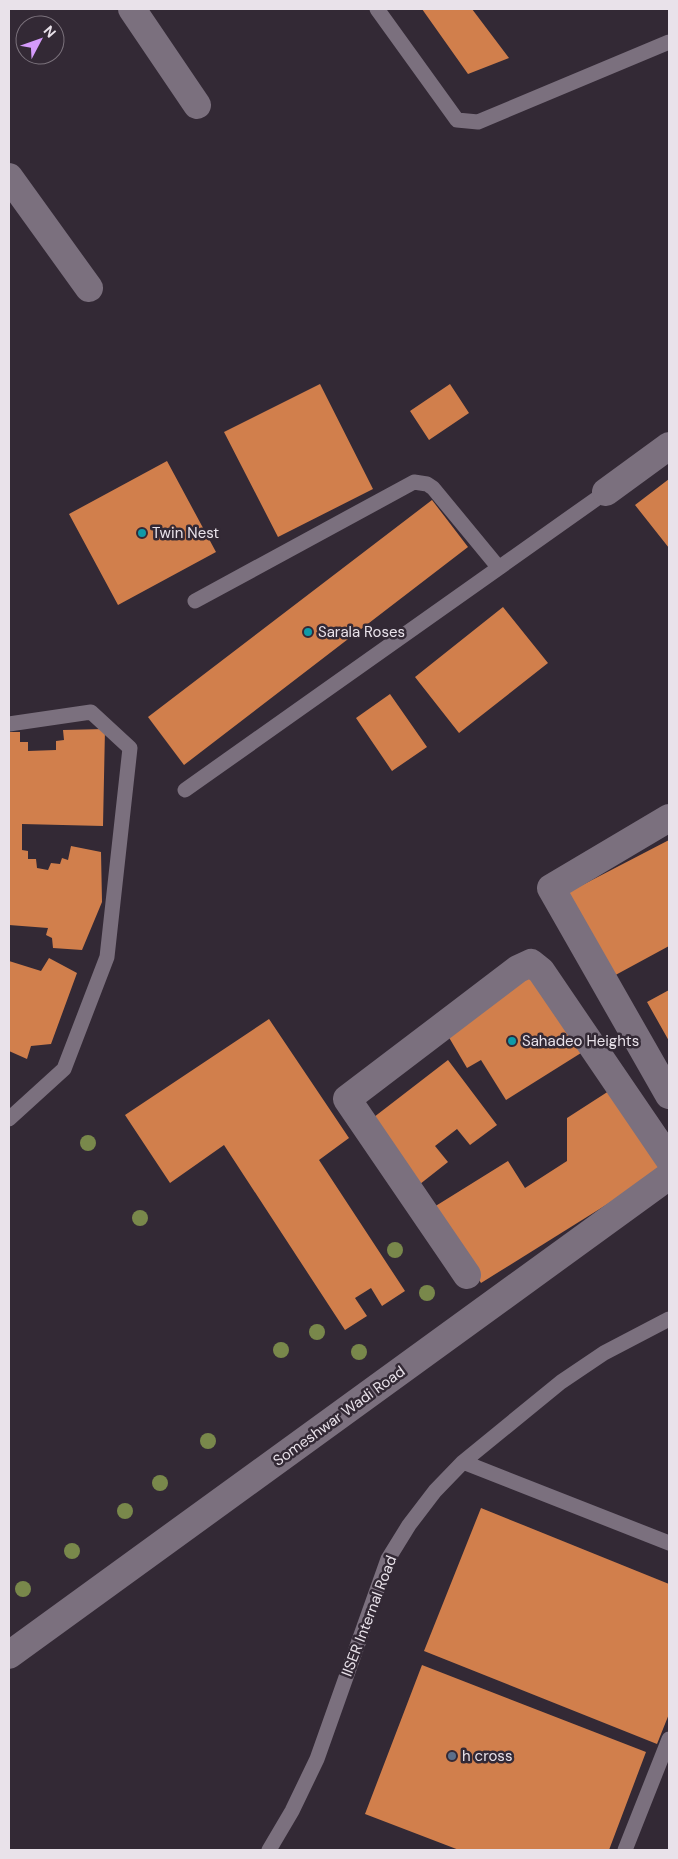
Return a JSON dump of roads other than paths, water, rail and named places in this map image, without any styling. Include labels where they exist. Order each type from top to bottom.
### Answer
[{"type":"street","points":[[132,9],[197,105]]},
{"type":"street","points":[[9,177],[89,288]]},
{"type":"street","points":[[606,492],[669,446]]},
{"type":"street","points":[[669,818],[551,888],[669,1095]]},
{"type":"street","points":[[467,1275],[347,1098],[518,969],[531,963],[541,971],[669,1159]]},
{"type":"street","name":"Someshwar Wadi Road","points":[[9,1655],[669,1176]]},
{"type":"lane","points":[[377,9],[457,120],[478,122],[669,42]]},
{"type":"lane","points":[[195,601],[414,482],[427,484],[433,488],[499,568]]},
{"type":"lane","points":[[185,790],[606,492]]},
{"type":"lane","points":[[9,724],[91,712],[130,748],[107,956],[64,1069],[9,1120]]},
{"type":"lane","name":"IISER Internal Road","points":[[269,1850],[292,1811],[317,1759],[388,1559],[409,1525],[435,1491],[463,1462],[561,1382],[604,1352],[669,1319]]},
{"type":"lane","points":[[463,1462],[669,1543]]},
{"type":"lane","points":[[625,1850],[669,1739]]},
{"type":"place","name":"Twin Nest","points":[[142,533]]},
{"type":"place","name":"Sarala Roses","points":[[308,632]]},
{"type":"place","name":"Sahadeo Heights","points":[[512,1041]]},
{"type":"place","name":"h cross","points":[[452,1756]]}]
